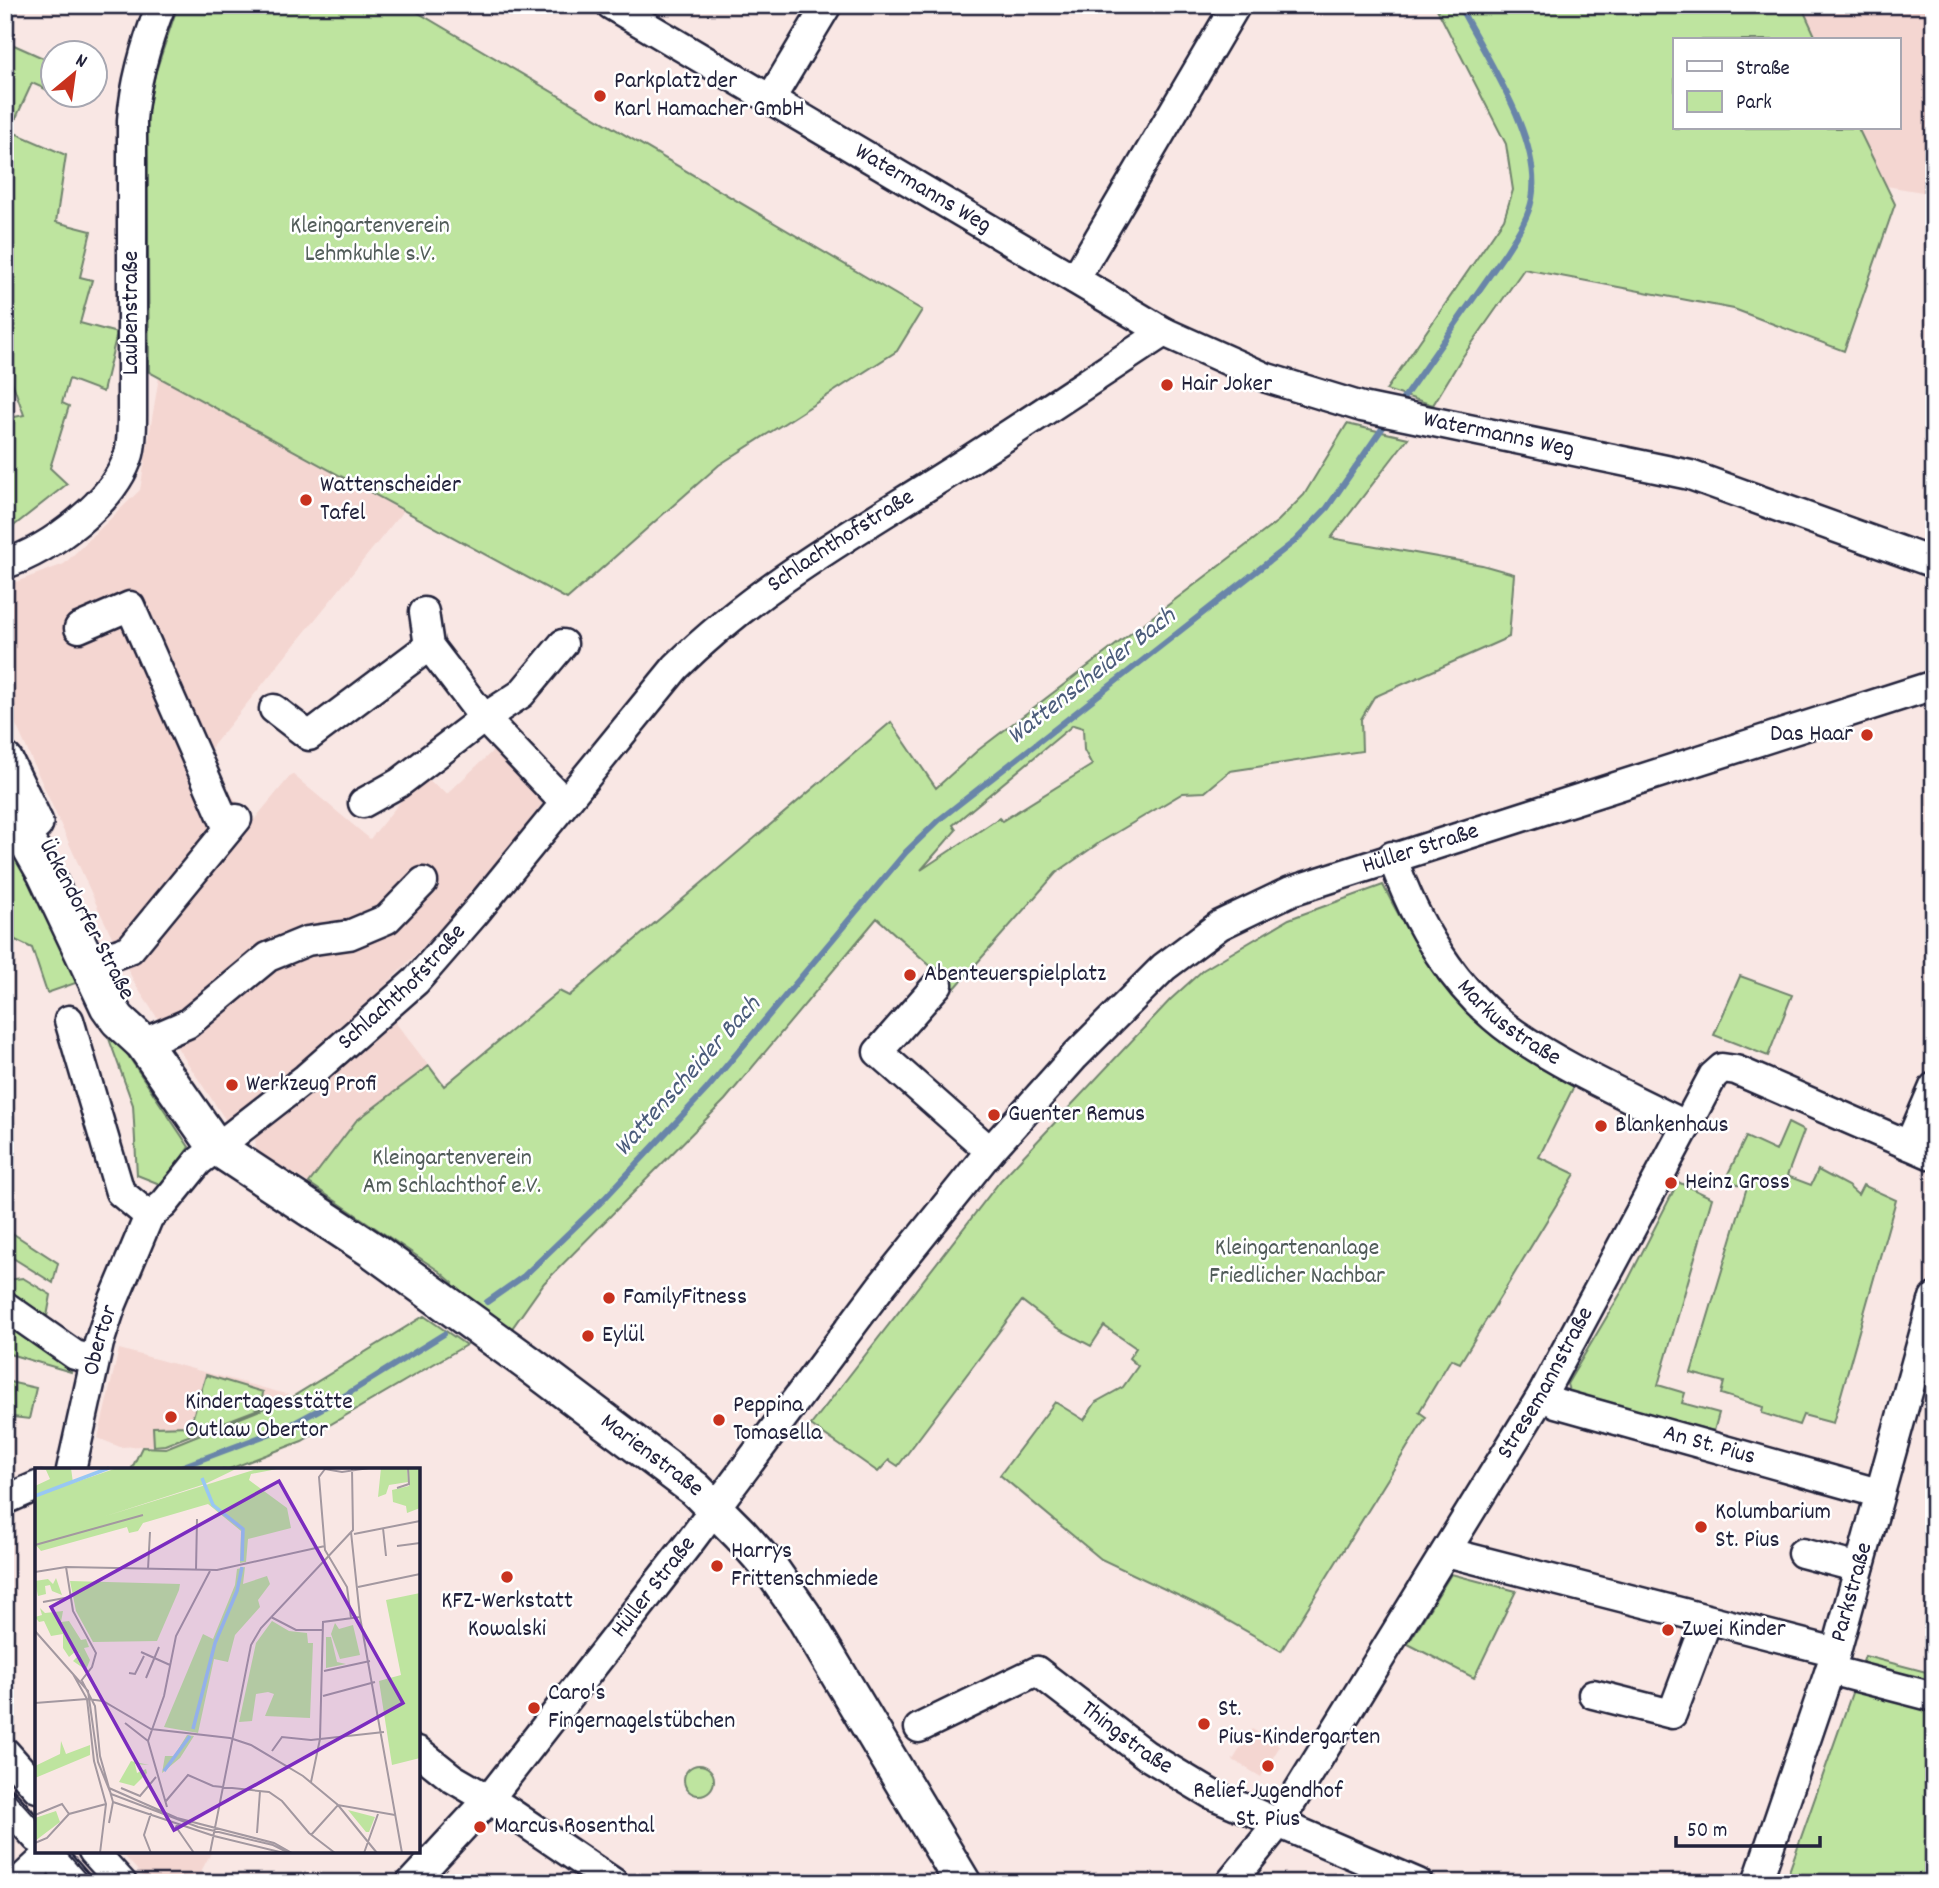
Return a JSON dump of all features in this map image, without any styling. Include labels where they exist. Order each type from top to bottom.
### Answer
[{"type":"main road","name":"Ückendorfer Straße","points":[[5,761],[98,963],[118,1020],[143,1043],[216,1147]]},
{"type":"main road","name":"Ückendorfer Straße","points":[[5,803],[18,844],[98,963]]},
{"type":"main road","name":"Marienstraße","points":[[216,1147],[425,1287],[695,1489],[780,1581],[963,1883]]},
{"type":"street","name":"Laubenstraße","points":[[5,564],[20,559],[87,516],[117,477],[129,453],[132,416],[133,102],[151,33],[162,5]]},
{"type":"street","name":"Watermanns Weg","points":[[611,5],[1164,332],[1275,382],[1419,420],[1690,475],[1934,563]]},
{"type":"street","points":[[770,100],[827,5]]},
{"type":"street","points":[[1075,279],[1236,5]]},
{"type":"street","name":"Schlachthofstraße","points":[[216,1147],[237,1135],[306,1078],[416,981],[676,667],[746,604],[1164,332]]},
{"type":"street","points":[[79,628],[130,606],[233,824],[130,949],[98,963]]},
{"type":"street","points":[[424,612],[429,646],[484,718],[564,802]]},
{"type":"street","points":[[363,803],[399,783],[484,718],[522,694],[563,644]]},
{"type":"street","points":[[274,709],[309,736],[429,646]]},
{"type":"street","name":"Hüller Straße","points":[[411,1883],[489,1799],[882,1285],[989,1151],[1076,1056],[1164,967],[1220,926],[1291,891],[1392,856],[1934,685]]},
{"type":"street","name":"Markusstraße","points":[[1392,856],[1409,904],[1434,945],[1467,990],[1511,1031],[1555,1059],[1687,1126]]},
{"type":"street","points":[[143,1043],[187,1024],[268,957],[307,941],[349,935],[387,919],[423,882]]},
{"type":"street","points":[[938,984],[878,1052],[989,1151]]},
{"type":"street","points":[[69,1020],[120,1192],[149,1216]]},
{"type":"street","name":"Stresemannstraße","points":[[1230,1883],[1278,1824],[1542,1395],[1713,1076],[1722,1068],[1736,1070],[1922,1151]]},
{"type":"street","points":[[1922,1151],[1934,1087]]},
{"type":"street","name":"Obertor","points":[[71,1468],[94,1360],[112,1304],[149,1216],[164,1204],[198,1162],[216,1147]]},
{"type":"street","name":"Parkstraße","points":[[1758,1883],[1833,1661],[1934,1298]]},
{"type":"street","points":[[5,1306],[75,1356],[94,1360]]},
{"type":"street","name":"An St. Pius","points":[[1542,1395],[1556,1403],[1878,1493]]},
{"type":"street","points":[[5,1500],[35,1487]]},
{"type":"street","points":[[1446,1552],[1707,1621],[1934,1697]]},
{"type":"street","points":[[1802,1553],[1859,1568]]},
{"type":"street","points":[[1593,1694],[1672,1714],[1707,1621]]},
{"type":"street","name":"Thingstraße","points":[[919,1728],[1037,1671],[1146,1755],[1211,1794],[1418,1883]]},
{"type":"street","points":[[5,1752],[35,1786]]},
{"type":"street","points":[[420,1753],[452,1778],[489,1799],[614,1883]]},
{"type":"street","points":[[5,1803],[35,1836]]},
{"type":"street","points":[[24,1883],[23,1878],[41,1853]]},
{"type":"street","points":[[50,1853],[76,1883]]},
{"type":"street","points":[[95,1853],[122,1883]]},
{"type":"shaded area","points":[[1801,5],[1934,5],[1934,194],[1886,186],[1859,130],[1900,130],[1900,38],[1816,38]]},
{"type":"shaded area","points":[[159,377],[403,511],[207,753],[219,780],[253,821],[292,774],[370,839],[422,775],[447,794],[499,745],[548,797],[458,911],[349,1023],[227,1122],[136,986],[5,700],[5,586],[64,564],[140,490]]},
{"type":"shaded area","points":[[395,1022],[429,1066],[356,1121],[309,1183],[256,1152],[255,1137]]},
{"type":"shaded area","name":"Kindertagesstätte Outlaw Obertor","points":[[119,1349],[293,1396],[165,1445],[120,1447],[98,1438]]},
{"type":"shaded area","points":[[1252,1729],[1280,1746],[1261,1777],[1233,1760]]},
{"type":"shaded area","points":[[122,1853],[211,1853],[199,1875],[190,1883],[149,1883]]},
{"type":"green space","name":"Kleingartenverein Lehmkuhle s.V.","points":[[178,5],[405,5],[922,310],[897,351],[719,465],[567,599],[149,372],[147,115],[155,74]]},
{"type":"green space","points":[[1435,5],[1801,5],[1816,38],[1673,38],[1673,130],[1859,130],[1895,204],[1844,351],[1734,309],[1524,269],[1461,359],[1433,405],[1386,390],[1504,219],[1513,190],[1506,144]]},
{"type":"green space","points":[[5,41],[38,56],[38,86],[32,83],[10,131],[66,155],[56,222],[91,231],[80,277],[92,280],[80,323],[117,333],[103,392],[69,379],[62,403],[69,406],[50,468],[67,484],[6,532],[5,419],[24,415],[10,376],[5,377]]},
{"type":"green space","name":"Kleingartenverein Am Schlachthof e.V.","points":[[1347,424],[1408,438],[1331,538],[1482,565],[1514,574],[1509,637],[1374,697],[1361,719],[1362,751],[1230,771],[1205,792],[1183,793],[1099,843],[1056,873],[955,988],[877,918],[725,1100],[544,1283],[503,1341],[449,1300],[453,1283],[439,1271],[309,1183],[356,1121],[429,1066],[444,1086],[559,991],[569,996],[891,722],[936,788],[977,751],[1278,521],[1304,495]],"holes":[[[1073,725],[1083,728],[1084,750],[1092,765],[1002,821],[999,818],[921,870],[956,830],[953,825]]]},
{"type":"green space","points":[[5,815],[87,979],[47,993],[32,948],[5,935]]},
{"type":"green space","name":"Kleingartenanlage Friedlicher Nachbar","points":[[1383,885],[1420,951],[1460,1003],[1509,1046],[1574,1086],[1539,1157],[1575,1174],[1460,1363],[1451,1359],[1419,1412],[1426,1417],[1281,1651],[1211,1611],[1101,1559],[1000,1475],[1055,1402],[1084,1420],[1096,1402],[1123,1387],[1138,1366],[1129,1358],[1136,1348],[1104,1326],[1091,1346],[1057,1328],[1022,1301],[898,1466],[889,1460],[878,1472],[811,1425],[1001,1180],[1171,999],[1203,970],[1289,919]]},
{"type":"green space","points":[[1740,976],[1792,995],[1768,1056],[1714,1035]]},
{"type":"green space","points":[[113,1033],[189,1147],[162,1185],[137,1175],[133,1105],[108,1036]]},
{"type":"green space","points":[[1788,1123],[1804,1131],[1787,1176],[1811,1185],[1818,1170],[1848,1186],[1858,1195],[1863,1185],[1896,1200],[1833,1423],[1803,1415],[1799,1425],[1762,1413],[1763,1407],[1721,1394],[1724,1382],[1691,1373],[1747,1187],[1725,1180],[1746,1137],[1776,1151]]},
{"type":"green space","points":[[1678,1182],[1712,1198],[1658,1385],[1685,1393],[1682,1403],[1719,1413],[1714,1431],[1570,1395],[1567,1384],[1625,1286]]},
{"type":"green space","points":[[6,1229],[58,1263],[53,1283],[5,1253]]},
{"type":"green space","points":[[23,1278],[51,1295],[45,1327],[5,1298],[7,1280]]},
{"type":"green space","points":[[5,1313],[74,1361],[71,1372],[6,1353],[11,1327],[5,1325]]},
{"type":"green space","points":[[424,1316],[466,1345],[302,1441],[232,1468],[132,1468],[142,1447],[166,1448],[292,1397]]},
{"type":"green space","points":[[206,1375],[263,1392],[261,1408],[165,1445],[154,1446],[153,1427],[190,1426]]},
{"type":"green space","points":[[5,1381],[36,1388],[29,1419],[5,1416]]},
{"type":"green space","points":[[1451,1574],[1516,1591],[1474,1678],[1408,1644]]},
{"type":"green space","points":[[1865,1656],[1934,1674],[1934,1883],[1785,1883]]},
{"type":"green space","points":[[699,1765],[705,1766],[713,1774],[713,1786],[705,1794],[699,1795],[693,1794],[685,1786],[684,1780],[685,1774],[693,1766]]},
{"type":"waterway","name":"Wattenscheider Bach","points":[[1398,406],[1506,252],[1525,220],[1532,199],[1533,176],[1521,125],[1510,99],[1459,5]]},
{"type":"waterway","name":"Wattenscheider Bach","points":[[487,1302],[524,1276],[605,1198],[707,1089],[906,852],[940,819],[1295,541],[1327,508],[1388,420]]},
{"type":"waterway","name":"Wattenscheider Bach","points":[[178,1468],[287,1427],[341,1398],[444,1334]]},
{"type":"tram line","points":[[5,1784],[35,1817]]},
{"type":"tram line","points":[[67,1853],[93,1883]]},
{"type":"place","name":"Parkplatz der Karl Hamacher GmbH","points":[[600,96]]},
{"type":"place","name":"Hair Joker","points":[[1167,385]]},
{"type":"place","name":"Wattenscheider Tafel","points":[[306,500]]},
{"type":"place","name":"Das Haar","points":[[1867,735]]},
{"type":"place","name":"Abenteuerspielplatz","points":[[910,975]]},
{"type":"place","name":"Werkzeug Profi","points":[[232,1085]]},
{"type":"place","name":"Guenter Remus","points":[[994,1115]]},
{"type":"place","name":"Blankenhaus","points":[[1601,1126]]},
{"type":"place","name":"Heinz Gross","points":[[1671,1183]]},
{"type":"place","name":"FamilyFitness","points":[[609,1298]]},
{"type":"place","name":"Eylül","points":[[588,1336]]},
{"type":"place","name":"Kindertagesstätte Outlaw Obertor","points":[[171,1417]]},
{"type":"place","name":"Peppina Tomasella","points":[[719,1420]]},
{"type":"place","name":"Kolumbarium St. Pius","points":[[1701,1527]]},
{"type":"place","name":"Harrys Frittenschmiede","points":[[717,1566]]},
{"type":"place","name":"KFZ-Werkstatt Kowalski","points":[[507,1577]]},
{"type":"place","name":"Zwei Kinder","points":[[1668,1630]]},
{"type":"place","name":"Caro's Fingernagelstübchen","points":[[534,1708]]},
{"type":"place","name":"St. Pius-Kindergarten","points":[[1204,1724]]},
{"type":"place","name":"Relief Jugendhof St. Pius","points":[[1268,1766]]},
{"type":"place","name":"Marcus Rosenthal","points":[[480,1827]]}]
